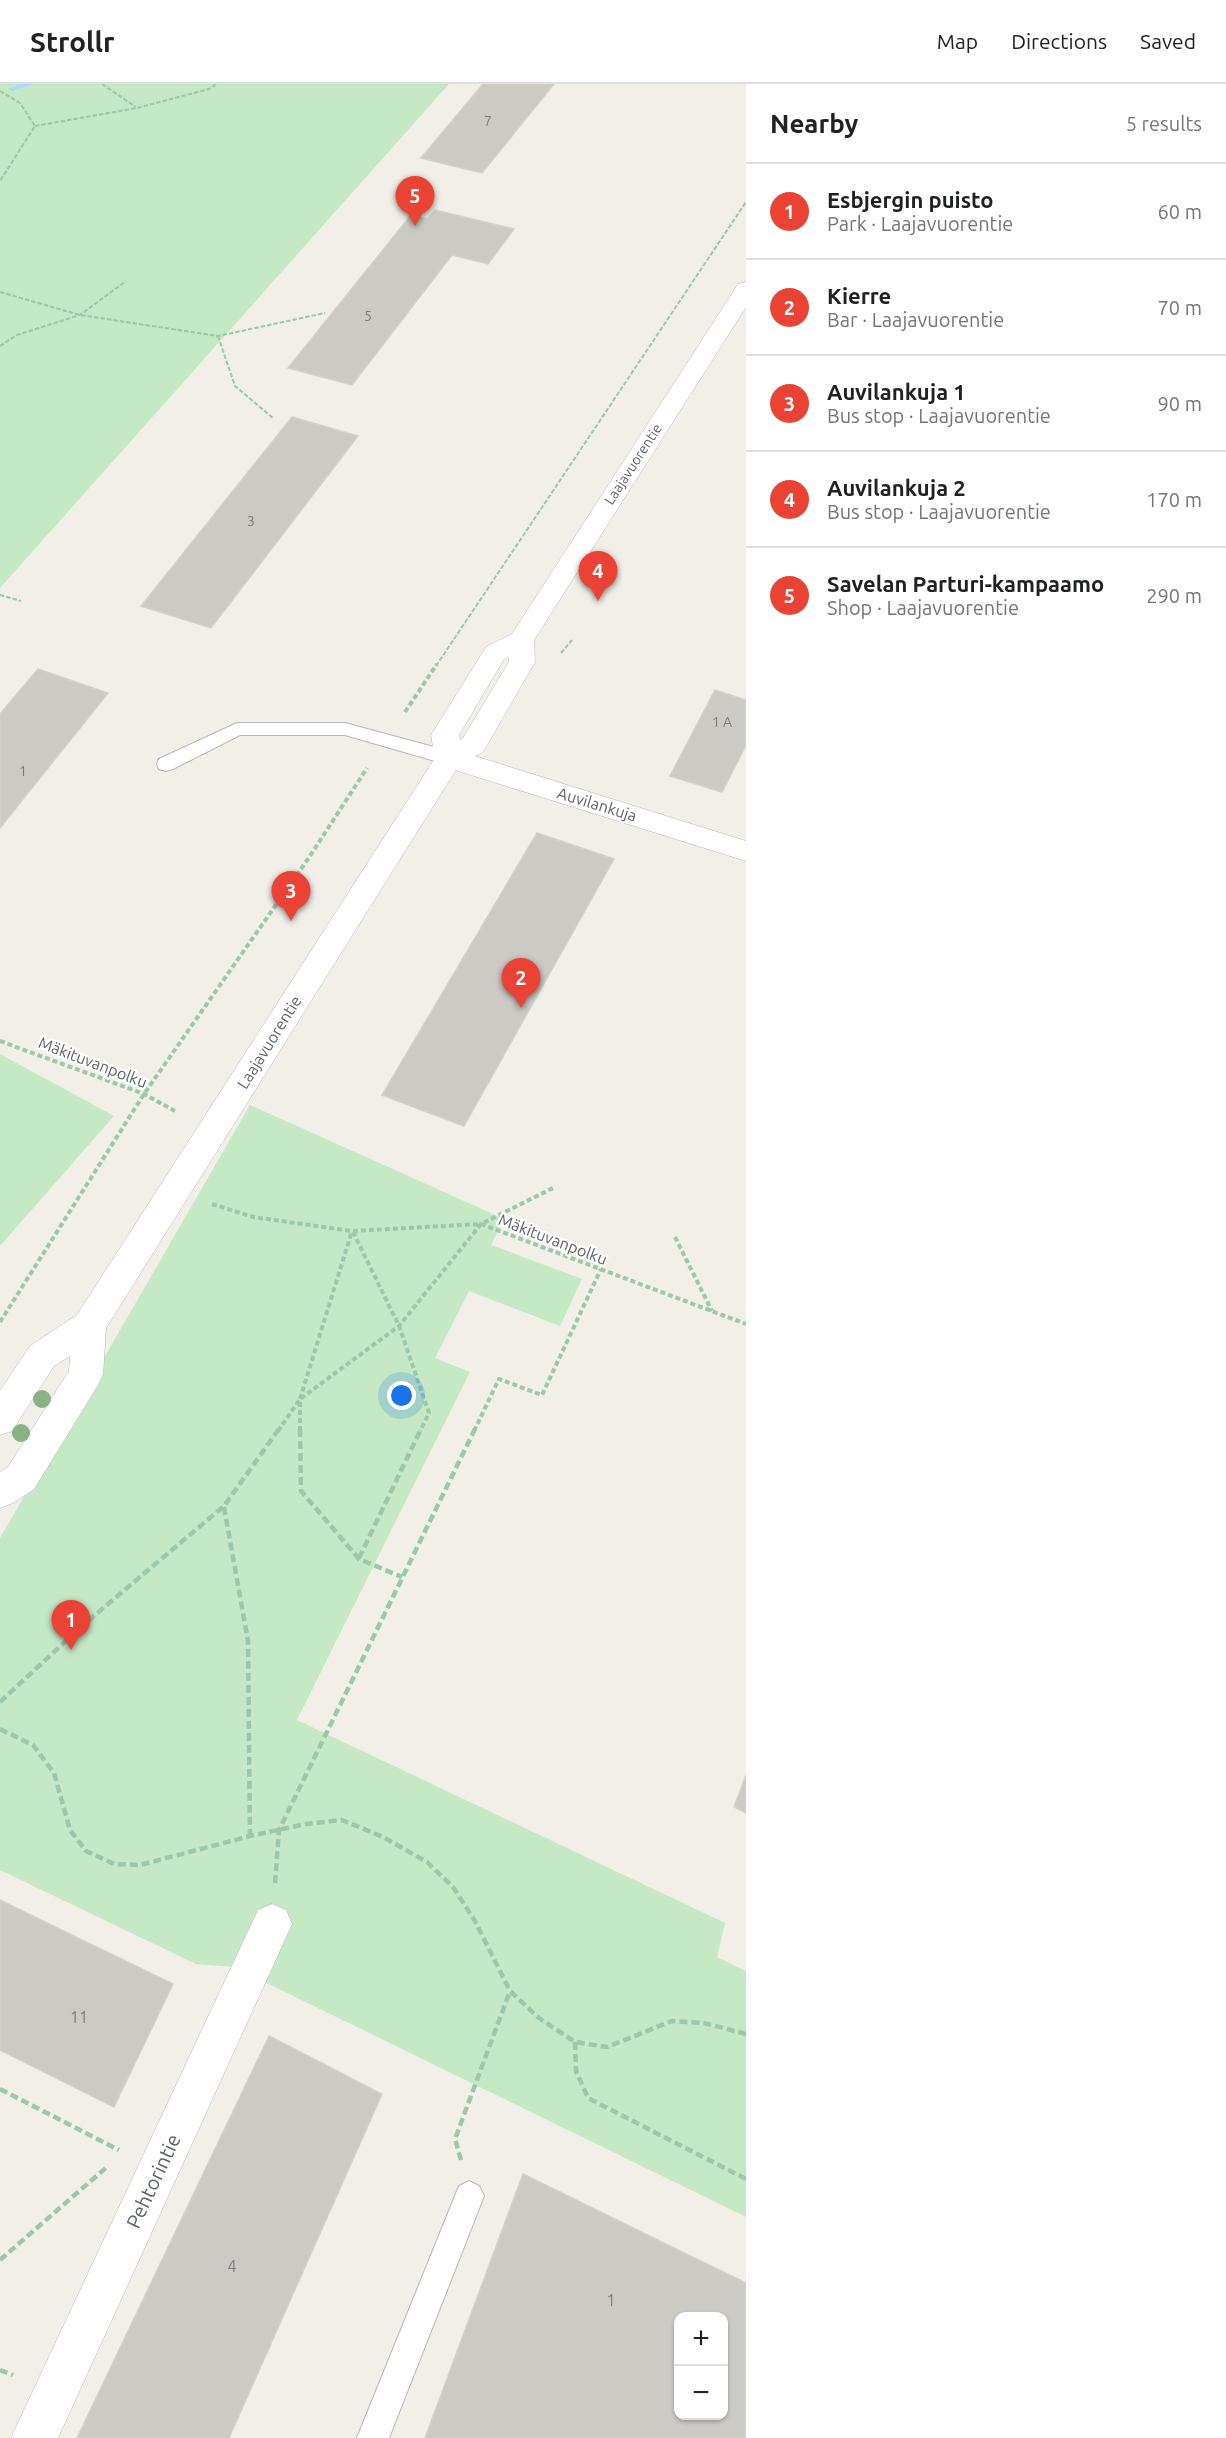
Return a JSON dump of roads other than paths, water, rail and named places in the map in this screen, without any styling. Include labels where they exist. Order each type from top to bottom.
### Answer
[{"type":"main road","name":"Laajavuorentie","points":[[0,1420],[42,1356],[89,1325],[449,758],[473,745],[522,662],[521,640],[746,289]]},
{"type":"main road","name":"Auvilankuja","points":[[449,758],[746,851]]},
{"type":"main road","name":"Laajavuorentie","points":[[0,1492],[21,1478],[86,1374],[89,1325]]},
{"type":"main road","name":"Pehtorintie","points":[[34,2438],[272,1924]]},
{"type":"lane","points":[[166,764],[237,729],[345,729],[449,758]]},
{"type":"lane","points":[[373,2438],[469,2196]]},
{"type":"waterway","points":[[12,89],[30,84]]},
{"type":"place","name":"Savelan Parturi-kampaamo","points":[[415,226]]},
{"type":"place","name":"Auvilankuja 2","points":[[598,601]]},
{"type":"place","name":"Auvilankuja 1","points":[[291,921]]},
{"type":"place","name":"Kierre","points":[[521,1008]]},
{"type":"place","name":"Esbjergin puisto","points":[[71,1650]]}]
